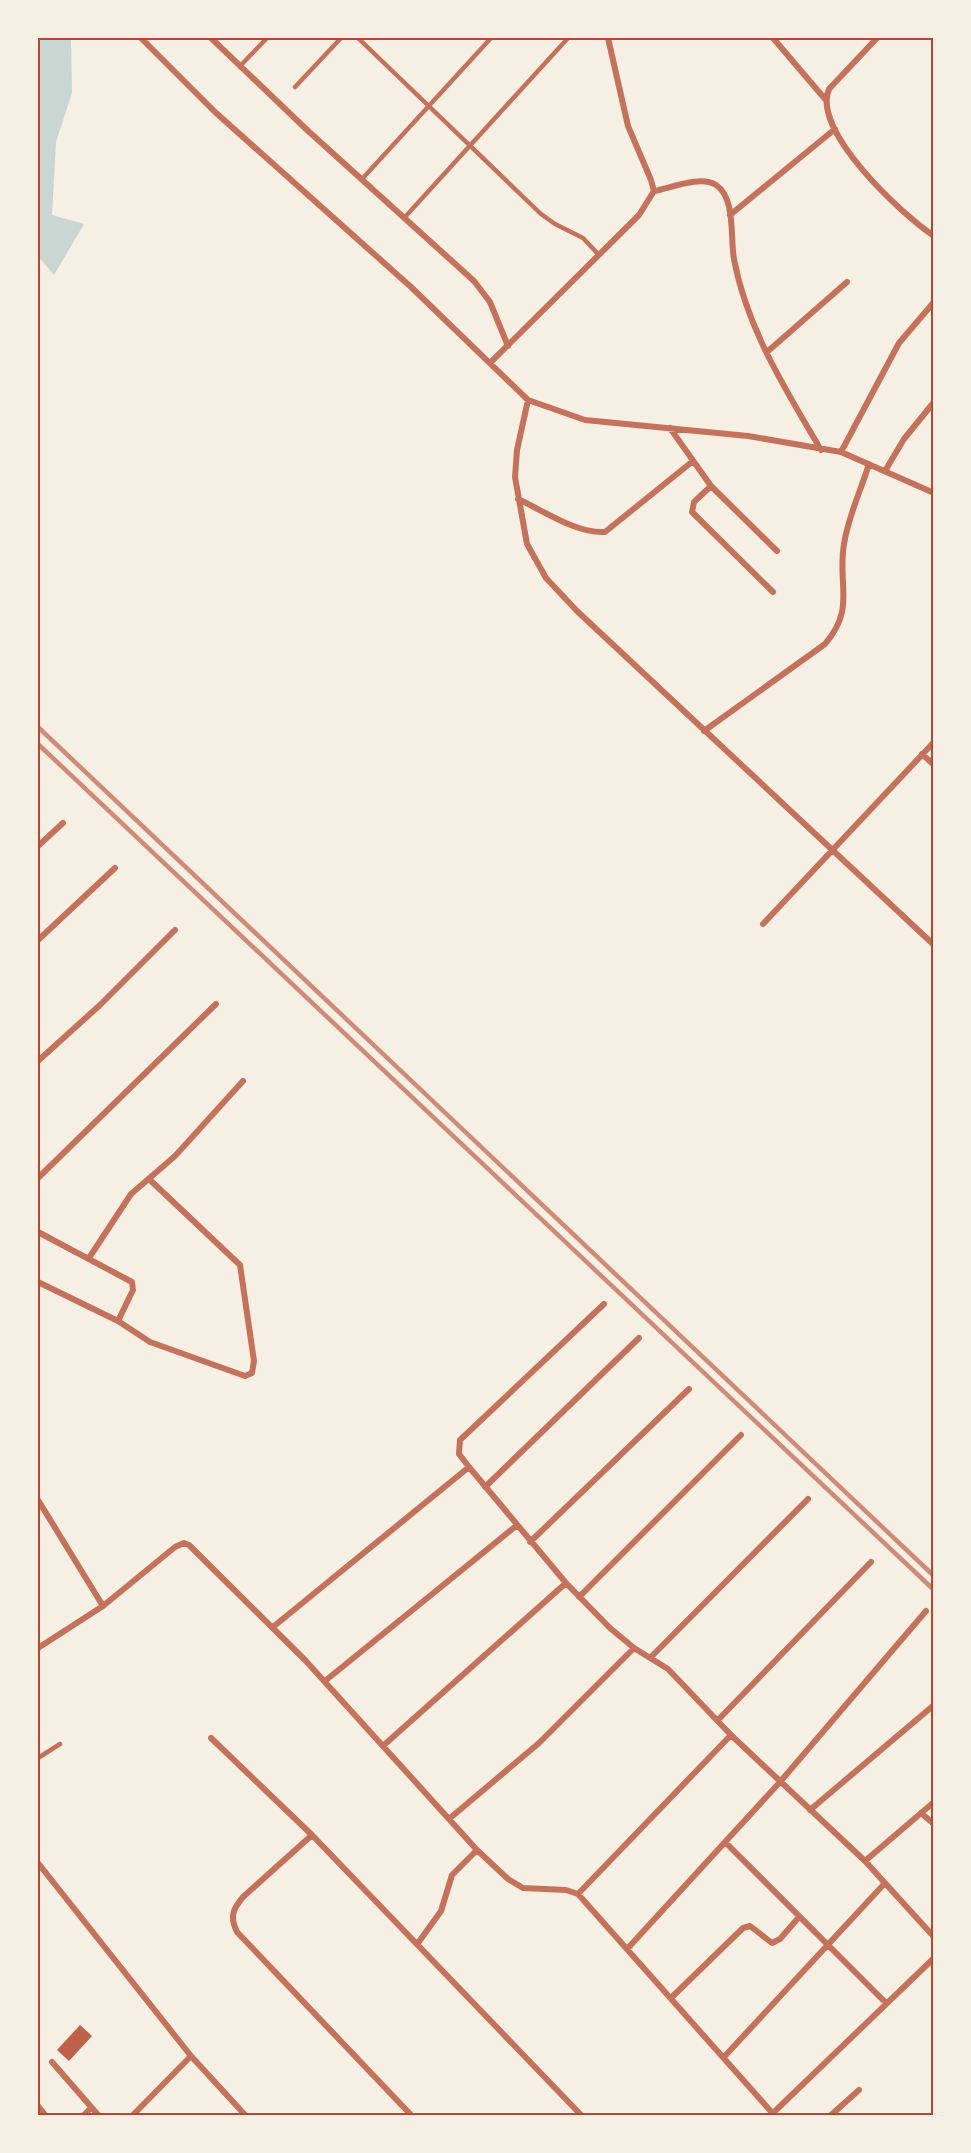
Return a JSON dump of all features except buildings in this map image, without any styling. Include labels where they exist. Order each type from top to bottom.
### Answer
[{"type":"street","points":[[141,38],[215,112],[491,362],[528,399],[585,420],[748,436],[840,452],[933,492]]},
{"type":"street","points":[[211,38],[474,281],[490,302],[508,346]]},
{"type":"street","points":[[491,362],[639,215],[654,191],[628,126],[608,38]]},
{"type":"street","points":[[773,38],[825,99],[835,129],[888,200],[933,236]]},
{"type":"street","points":[[825,99],[829,89],[878,38]]},
{"type":"street","points":[[729,215],[835,129]]},
{"type":"street","points":[[654,191],[708,182],[723,191],[729,215],[734,259],[743,292],[767,352],[821,450]]},
{"type":"street","points":[[767,352],[847,282]]},
{"type":"street","points":[[840,452],[898,343],[933,302]]},
{"type":"street","points":[[528,399],[517,450],[515,477],[527,544],[546,578],[577,611],[933,945]]},
{"type":"street","points":[[885,471],[904,439],[933,402]]},
{"type":"street","points":[[670,428],[711,486],[777,551]]},
{"type":"street","points":[[518,499],[570,524],[596,533],[605,532],[693,461]]},
{"type":"street","points":[[704,731],[825,644],[837,630],[843,616],[844,543],[869,464]]},
{"type":"street","points":[[711,486],[694,502],[692,512],[773,592]]},
{"type":"street","points":[[763,924],[933,742]]},
{"type":"street","points":[[922,754],[933,765]]},
{"type":"street","points":[[38,846],[63,823]]},
{"type":"street","points":[[38,940],[115,868]]},
{"type":"street","points":[[38,1061],[100,1005],[175,930]]},
{"type":"street","points":[[38,1178],[216,1004]]},
{"type":"street","points":[[90,1258],[131,1194],[175,1156],[243,1081]]},
{"type":"street","points":[[38,1282],[118,1321],[150,1342],[245,1376],[252,1373],[254,1368],[240,1265],[149,1179]]},
{"type":"street","points":[[38,1232],[132,1282],[133,1290],[118,1321]]},
{"type":"street","points":[[604,1304],[460,1440],[459,1454],[516,1526],[579,1597],[634,1648],[668,1669],[731,1735],[865,1861],[933,1937]]},
{"type":"street","points":[[485,1487],[639,1338]]},
{"type":"street","points":[[530,1542],[689,1389]]},
{"type":"street","points":[[579,1597],[741,1436]]},
{"type":"street","points":[[273,1627],[469,1467]]},
{"type":"street","points":[[651,1657],[808,1498]]},
{"type":"street","points":[[38,1500],[103,1606]]},
{"type":"street","points":[[325,1682],[516,1526]]},
{"type":"street","points":[[38,1648],[63,1634],[103,1606],[175,1547],[184,1543],[196,1550],[273,1627],[384,1745],[477,1850],[508,1879],[523,1888],[566,1890],[578,1894],[774,2114],[933,1958]]},
{"type":"street","points":[[718,1720],[871,1562]]},
{"type":"street","points":[[384,1745],[566,1583]]},
{"type":"street","points":[[628,1948],[780,1782],[926,1611]]},
{"type":"street","points":[[449,1819],[539,1743],[634,1648]]},
{"type":"street","points":[[810,1810],[933,1705]]},
{"type":"street","points":[[578,1894],[731,1735]]},
{"type":"street","points":[[211,1738],[312,1835],[582,2115]]},
{"type":"street","points":[[865,1861],[933,1802]]},
{"type":"street","points":[[921,1813],[933,1824]]},
{"type":"street","points":[[312,1835],[243,1897],[233,1908],[231,1920],[237,1932],[412,2115]]},
{"type":"street","points":[[724,1842],[886,2003]]},
{"type":"street","points":[[418,1943],[441,1911],[452,1875],[477,1850]]},
{"type":"street","points":[[38,1863],[191,2056],[246,2115]]},
{"type":"street","points":[[723,2057],[885,1884]]},
{"type":"street","points":[[672,1997],[743,1928],[750,1926],[768,1941],[776,1942],[800,1917]]},
{"type":"street","points":[[132,2115],[191,2056]]},
{"type":"street","points":[[52,2062],[99,2115]]},
{"type":"street","points":[[830,2115],[860,2090]]},
{"type":"street","points":[[38,2106],[46,2115]]},
{"type":"street","points":[[83,2115],[91,2108]]},
{"type":"lane","points":[[241,65],[267,38]]},
{"type":"lane","points":[[295,87],[340,38]]},
{"type":"lane","points":[[358,38],[430,104],[542,214],[555,224],[583,237],[599,255]]},
{"type":"lane","points":[[362,179],[491,38]]},
{"type":"lane","points":[[405,217],[568,38]]},
{"type":"lane","points":[[38,1758],[60,1744]]},
{"type":"shaded area","points":[[38,38],[71,40],[72,93],[56,142],[52,215],[84,224],[54,275],[38,256]]},
{"type":"railway","points":[[38,727],[934,1576]]},
{"type":"railway","points":[[38,744],[934,1590]]}]
